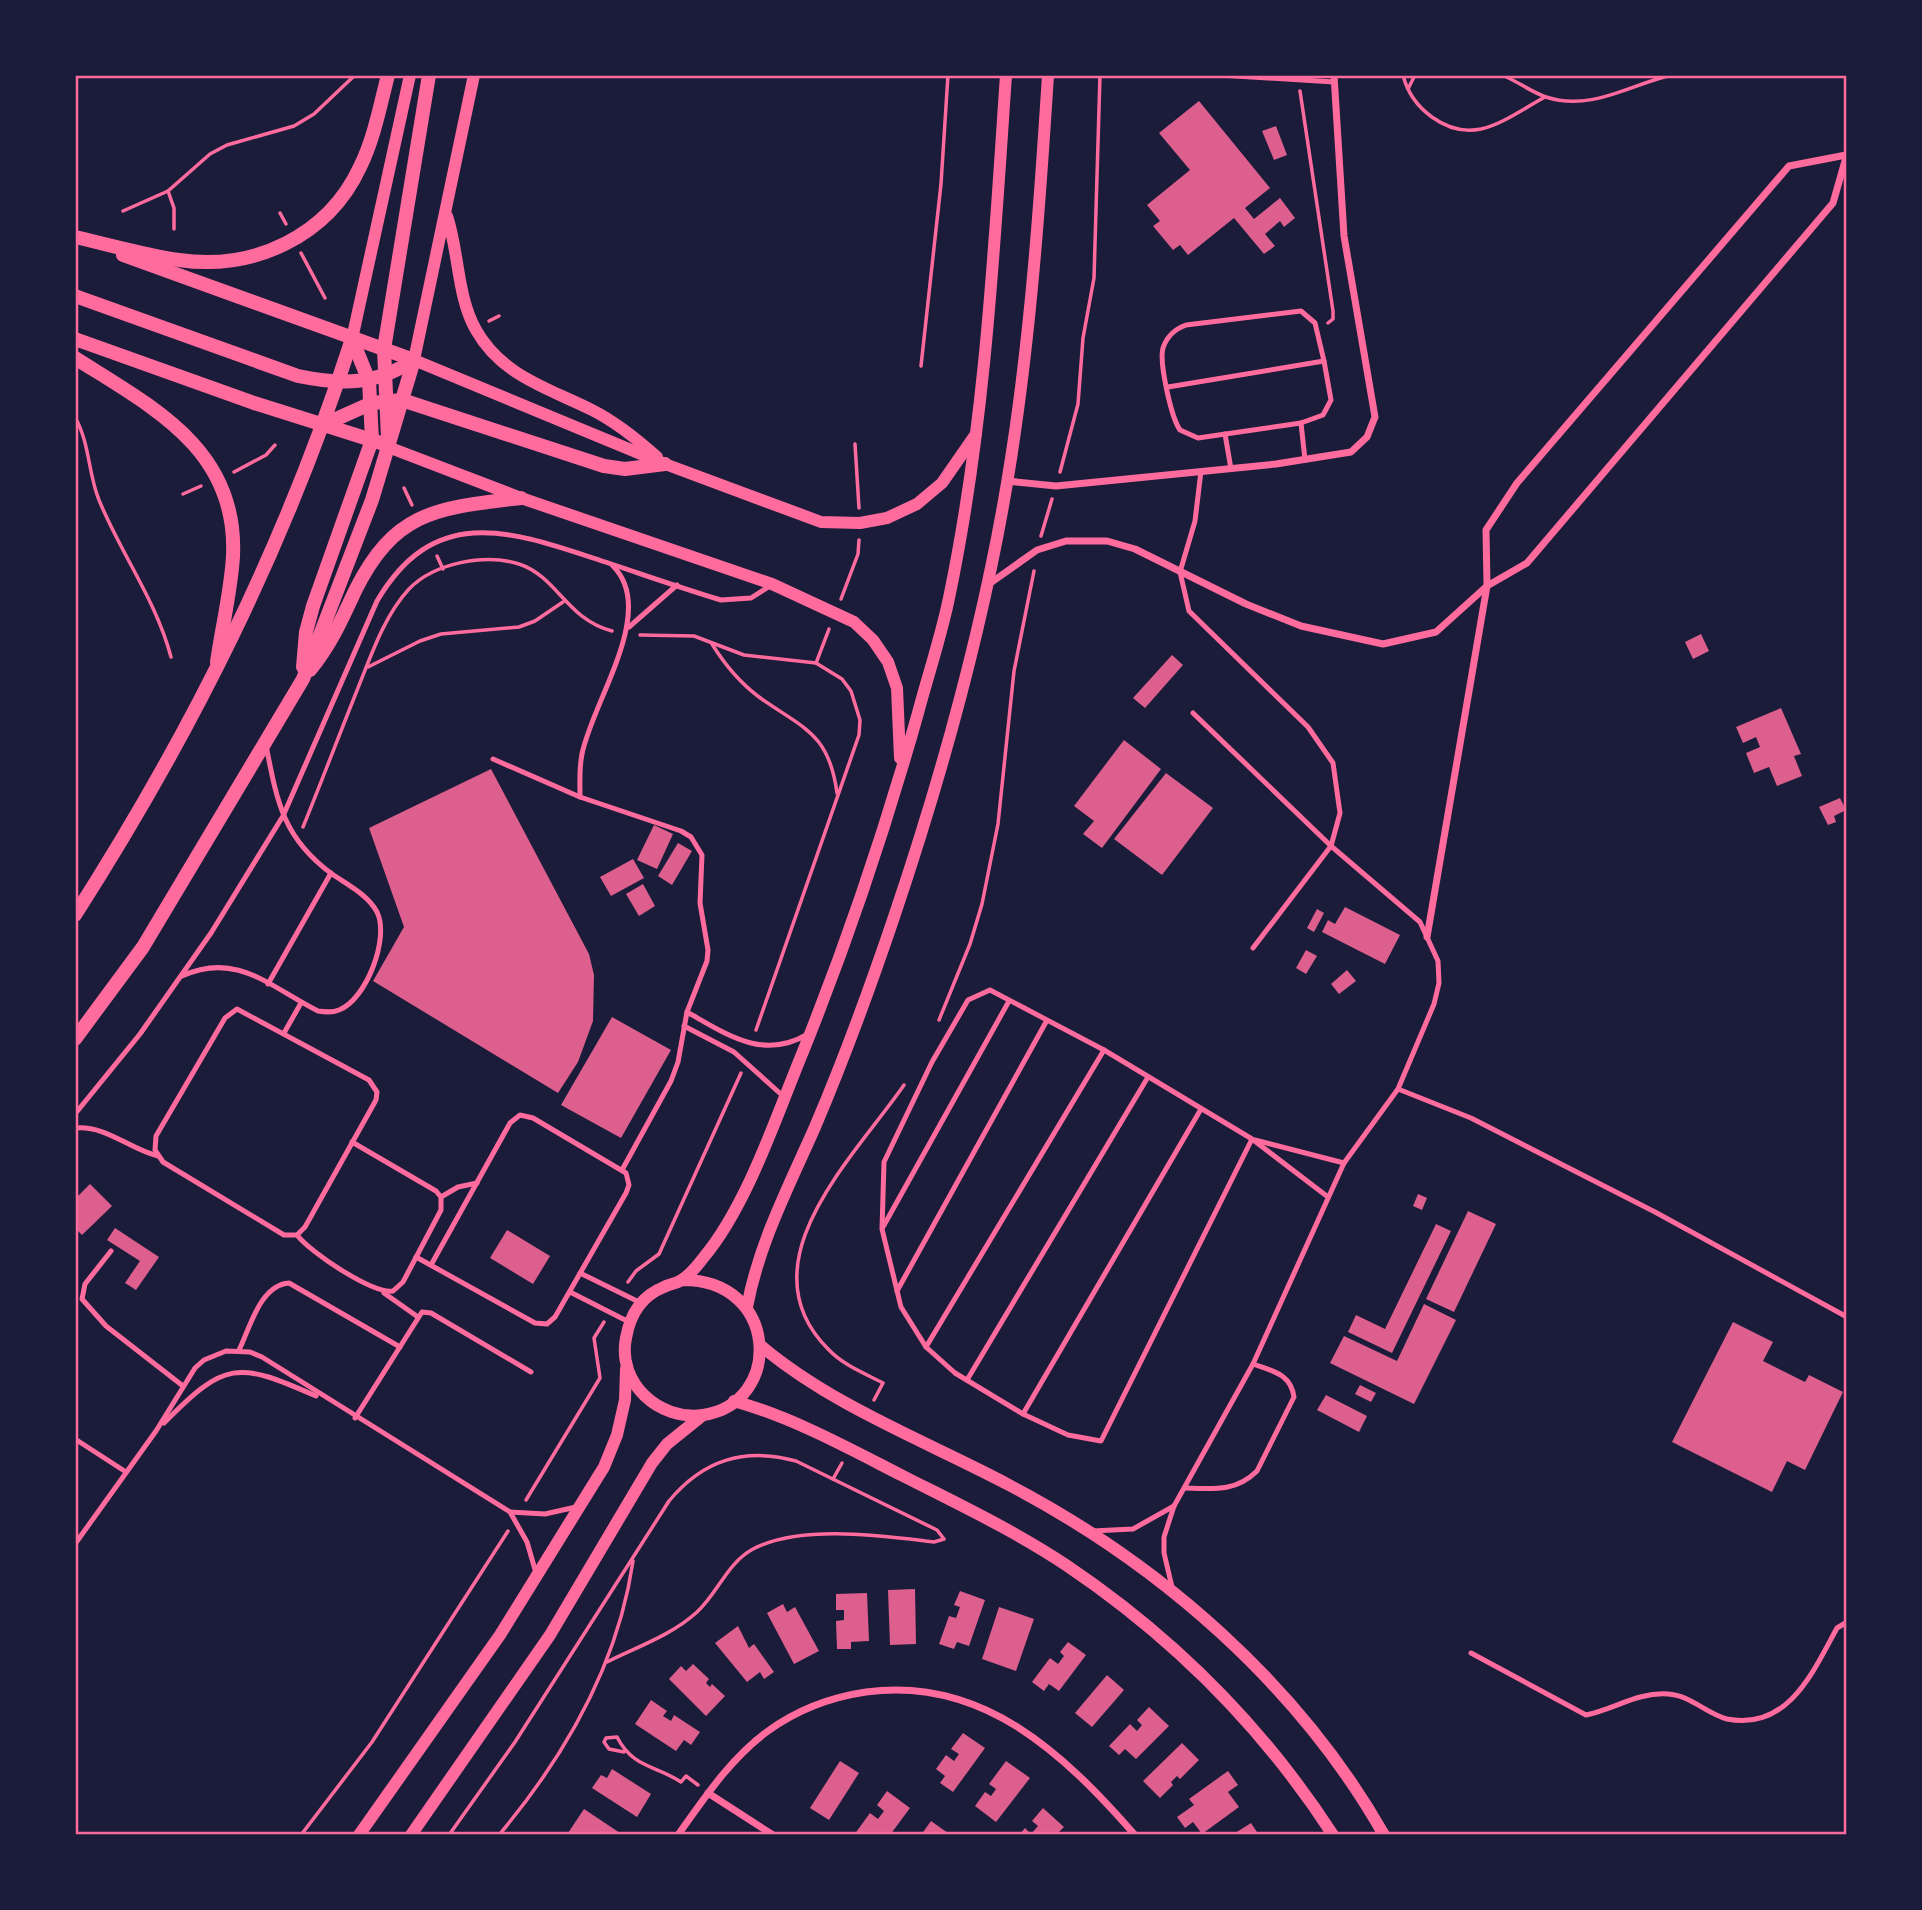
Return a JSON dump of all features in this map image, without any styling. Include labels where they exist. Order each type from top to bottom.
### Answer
[{"type":"main road","points":[[75,237],[180,261],[221,263],[249,259],[286,244],[326,216],[345,193],[367,149],[388,75]]},
{"type":"main road","points":[[303,679],[303,652],[313,606],[372,440],[384,377],[384,349],[429,75]]},
{"type":"main road","points":[[75,237],[414,360]]},
{"type":"main road","points":[[75,296],[298,376],[338,383],[369,381],[384,377],[414,360]]},
{"type":"main road","points":[[75,339],[254,403],[325,424],[388,447]]},
{"type":"main road","points":[[352,339],[378,402],[388,447]]},
{"type":"main road","points":[[75,915],[122,842],[215,677],[244,617],[325,424],[352,339]]},
{"type":"main road","points":[[75,358],[166,415],[186,433],[218,479],[229,515],[233,555],[215,677]]},
{"type":"main road","points":[[303,679],[372,500],[414,360]]},
{"type":"main road","points":[[325,424],[378,402],[402,400],[604,466],[625,469],[665,464]]},
{"type":"main road","points":[[75,1039],[143,947],[303,679],[331,642],[374,555],[392,536],[434,512],[520,498]]},
{"type":"street","points":[[352,339],[410,75]]},
{"type":"street","points":[[474,75],[414,360],[665,464],[821,522],[860,523],[887,518],[917,504],[942,482],[977,432]]},
{"type":"street","points":[[682,1280],[723,1230],[784,1098],[810,1033],[873,860],[901,773],[949,602],[977,432],[986,356],[1006,75]]},
{"type":"street","points":[[747,1307],[761,1252],[821,1111],[894,918],[958,707],[1007,481],[1036,237],[1048,75]]},
{"type":"street","points":[[1007,481],[1056,486],[1305,460],[1351,452],[1367,437],[1375,417],[1344,236],[1334,78]]},
{"type":"street","points":[[985,587],[1037,550],[1066,541],[1107,541],[1135,549],[1301,626],[1383,644],[1436,632],[1487,586],[1527,563],[1833,203],[1846,154],[1788,166],[1526,473],[1486,530],[1487,586],[1427,937]]},
{"type":"street","points":[[446,216],[457,248],[469,311],[475,328],[489,348],[519,376],[611,421],[665,464]]},
{"type":"street","points":[[388,447],[520,498],[772,584],[836,611],[854,622],[873,640],[888,662],[897,688],[901,773]]},
{"type":"street","points":[[359,1835],[500,1635],[604,1467],[618,1435],[625,1401],[624,1349],[629,1322],[640,1303],[659,1288],[682,1280],[718,1284],[747,1307],[756,1325],[760,1345],[753,1376],[734,1401],[704,1415],[667,1444],[652,1463],[550,1636],[411,1835]]},
{"type":"street","points":[[760,1345],[800,1376],[1012,1486],[1090,1531],[1175,1593],[1236,1647],[1287,1702],[1335,1760],[1384,1835]]},
{"type":"street","points":[[626,1366],[634,1384],[656,1405],[684,1415],[704,1415]]},
{"type":"street","points":[[734,1401],[795,1422],[1001,1527],[1065,1564],[1134,1614],[1199,1670],[1258,1732],[1333,1835]]},
{"type":"street","points":[[678,1835],[737,1758],[769,1730],[806,1709],[846,1695],[878,1690],[932,1692],[975,1703],[1013,1722],[1106,1801],[1135,1835]]},
{"type":"street","points":[[708,1793],[773,1835]]},
{"type":"lane","points":[[1220,75],[1298,80],[1334,78]]},
{"type":"lane","points":[[1294,311],[1307,313],[1315,323],[1324,361],[1330,404],[1320,417],[1301,423],[1198,438],[1180,430],[1174,418],[1163,348],[1172,333],[1181,327],[1294,311]]},
{"type":"lane","points":[[1168,387],[1324,361]]},
{"type":"lane","points":[[1301,423],[1305,460]]},
{"type":"lane","points":[[1225,434],[1231,469]]},
{"type":"lane","points":[[1200,471],[1195,521],[1180,572],[1189,611],[1308,727],[1333,763],[1340,813],[1331,846],[1253,948]]},
{"type":"lane","points":[[75,1114],[140,1034],[211,933],[283,816],[377,601],[388,582],[419,551],[463,534],[509,532],[721,600],[751,598],[772,584]]},
{"type":"lane","points":[[580,797],[582,752],[625,631],[629,593],[625,581],[610,564]]},
{"type":"lane","points":[[625,631],[677,584]]},
{"type":"lane","points":[[1175,1593],[1164,1553],[1164,1537],[1174,1506],[1253,1364],[1344,1163],[1398,1089],[1434,1004],[1439,983],[1438,961],[1420,922],[1331,846],[1193,713]]},
{"type":"lane","points":[[179,978],[195,970],[226,965],[318,1011],[329,1013],[349,1004],[374,965],[382,944],[382,923],[373,905],[331,873],[297,842],[283,816],[266,743]]},
{"type":"lane","points":[[493,759],[580,797],[681,831],[698,845],[702,866],[700,903],[708,950],[704,971],[687,1012],[678,1062],[671,1081],[622,1170]]},
{"type":"lane","points":[[268,984],[331,873]]},
{"type":"lane","points":[[1252,1139],[1101,1441],[1068,1435],[1023,1414],[967,1380],[926,1348],[901,1307],[883,1229],[884,1162],[932,1062],[968,1000],[990,990],[1046,1022],[1104,1049],[1252,1139],[1328,1198]]},
{"type":"lane","points":[[883,1229],[1009,1001]]},
{"type":"lane","points":[[284,1033],[301,1003]]},
{"type":"lane","points":[[75,1128],[102,1131],[134,1148],[158,1156],[284,1235],[297,1235],[305,1227],[376,1100],[375,1085],[244,1011],[230,1012],[156,1136],[158,1156]]},
{"type":"lane","points":[[687,1012],[751,1045],[785,1045],[810,1033]]},
{"type":"lane","points":[[897,1291],[1046,1022]]},
{"type":"lane","points":[[684,1026],[720,1042],[747,1061],[784,1098]]},
{"type":"lane","points":[[926,1348],[1104,1049]]},
{"type":"lane","points":[[967,1380],[1148,1077]]},
{"type":"lane","points":[[1398,1089],[1471,1118],[1655,1212],[1847,1317]]},
{"type":"lane","points":[[1023,1414],[1201,1109]]},
{"type":"lane","points":[[416,1256],[431,1265],[541,1325],[555,1317],[570,1292],[626,1193],[628,1179],[622,1170],[533,1118],[520,1115],[510,1123],[431,1265]]},
{"type":"lane","points":[[1252,1139],[1344,1163]]},
{"type":"lane","points":[[352,1142],[436,1191],[441,1197],[441,1210],[399,1288],[384,1293]]},
{"type":"lane","points":[[441,1197],[458,1187],[477,1183]]},
{"type":"lane","points":[[297,1235],[307,1248],[384,1293],[418,1317]]},
{"type":"lane","points":[[111,1251],[85,1284],[82,1299],[106,1326],[183,1385]]},
{"type":"lane","points":[[580,1273],[640,1303]]},
{"type":"lane","points":[[239,1350],[267,1293],[276,1285],[289,1283],[400,1347]]},
{"type":"lane","points":[[570,1292],[629,1322]]},
{"type":"lane","points":[[355,1418],[422,1312],[431,1313],[531,1372]]},
{"type":"lane","points":[[75,1544],[156,1431],[183,1385],[204,1360],[226,1351],[239,1350],[262,1357],[331,1403],[516,1516],[537,1576]]},
{"type":"lane","points":[[1185,1488],[1228,1488],[1249,1479],[1257,1471],[1294,1397],[1293,1388],[1283,1374],[1253,1364]]},
{"type":"lane","points":[[156,1431],[202,1386],[215,1378],[236,1372],[265,1374],[331,1403]]},
{"type":"lane","points":[[75,1439],[126,1472]]},
{"type":"lane","points":[[516,1516],[545,1514],[580,1506]]},
{"type":"lane","points":[[1090,1531],[1133,1529],[1174,1506]]},
{"type":"lane","points":[[1471,1653],[1586,1715],[1642,1695],[1671,1694],[1702,1705],[1726,1719],[1759,1720],[1793,1701],[1837,1628],[1847,1622]]},
{"type":"path","points":[[921,366],[941,184],[948,75]]},
{"type":"path","points":[[934,1029],[956,983],[982,904],[998,824],[1006,726],[1037,550],[1078,404],[1083,338],[1094,278],[1100,75]]},
{"type":"path","points":[[1403,75],[1407,89],[1416,103],[1436,120],[1471,130],[1492,125],[1545,97]]},
{"type":"path","points":[[1407,89],[1415,75]]},
{"type":"path","points":[[1502,75],[1545,97],[1578,100],[1612,96],[1672,75]]},
{"type":"path","points":[[123,211],[168,191],[210,155],[227,145],[294,125],[314,114],[354,76]]},
{"type":"path","points":[[1298,80],[1333,311],[1333,319],[1329,323],[1315,323]]},
{"type":"path","points":[[168,191],[173,208],[174,229]]},
{"type":"path","points":[[75,417],[89,449],[97,495],[158,616],[171,657]]},
{"type":"path","points":[[816,663],[858,554],[860,523],[855,444]]},
{"type":"path","points":[[297,842],[366,668],[391,614],[409,589],[443,569],[475,560],[507,561],[536,572],[548,581],[564,602],[591,623],[625,631],[676,634],[711,641],[727,649],[762,659],[816,663],[842,679],[858,705],[859,736],[751,1045]]},
{"type":"path","points":[[366,668],[421,640],[441,634],[519,627],[535,621],[564,602]]},
{"type":"path","points":[[711,641],[745,686],[793,717],[820,743],[835,777],[837,795]]},
{"type":"path","points":[[620,1294],[636,1271],[659,1254],[747,1061]]},
{"type":"path","points":[[868,1412],[883,1383],[845,1363],[815,1334],[798,1294],[799,1252],[816,1210],[832,1183],[910,1075]]},
{"type":"path","points":[[301,1835],[372,1742],[600,1378],[594,1338],[610,1311]]},
{"type":"path","points":[[834,1479],[849,1449]]},
{"type":"path","points":[[449,1835],[515,1742],[668,1501],[684,1483],[703,1468],[725,1459],[749,1454],[773,1455],[796,1461],[937,1530],[944,1539],[934,1542],[824,1535],[767,1543],[738,1559],[709,1600],[683,1623],[607,1662]]},
{"type":"path","points":[[499,1835],[564,1746],[607,1662],[624,1611],[633,1559]]},
{"type":"path","points":[[624,1752],[617,1737],[606,1738],[604,1742],[609,1749],[624,1752],[639,1763],[681,1783],[686,1776],[708,1793]]},
{"type":"building","points":[[1199,101],[1270,188],[1245,208],[1254,219],[1280,198],[1295,218],[1284,227],[1280,221],[1265,234],[1275,246],[1264,254],[1234,218],[1188,255],[1180,245],[1173,250],[1153,226],[1160,221],[1147,205],[1190,170],[1159,133]]},
{"type":"building","points":[[1276,126],[1287,155],[1274,160],[1262,131]]},
{"type":"building","points":[[1701,634],[1709,651],[1693,659],[1685,642]]},
{"type":"building","points":[[1172,655],[1183,665],[1145,708],[1133,698]]},
{"type":"building","points":[[1781,708],[1801,754],[1794,756],[1802,776],[1777,786],[1769,767],[1754,773],[1746,753],[1760,747],[1756,737],[1743,743],[1736,727]]},
{"type":"building","points":[[1124,740],[1161,769],[1102,848],[1083,834],[1094,821],[1074,806]]},
{"type":"building","points":[[491,769],[589,954],[594,975],[593,1021],[578,1062],[558,1093],[373,981],[404,927],[369,828]]},
{"type":"building","points":[[1166,773],[1213,808],[1162,875],[1114,839]]},
{"type":"building","points":[[1840,798],[1846,810],[1834,816],[1836,822],[1828,825],[1819,807]]},
{"type":"building","points":[[654,825],[673,834],[657,869],[637,860]]},
{"type":"building","points":[[678,843],[692,851],[672,885],[658,876]]},
{"type":"building","points":[[633,859],[644,878],[611,896],[600,877]]},
{"type":"building","points":[[643,884],[655,906],[639,916],[626,894]]},
{"type":"building","points":[[1345,907],[1400,935],[1385,964],[1322,932],[1328,920],[1335,924]]},
{"type":"building","points":[[1317,909],[1324,913],[1314,932],[1307,928]]},
{"type":"building","points":[[1306,950],[1317,956],[1306,974],[1296,968]]},
{"type":"building","points":[[1347,970],[1356,981],[1339,994],[1331,984]]},
{"type":"building","points":[[612,1017],[671,1050],[621,1138],[561,1105]]},
{"type":"building","points":[[90,1184],[112,1206],[82,1235],[75,1228],[75,1199]]},
{"type":"building","points":[[1418,1194],[1427,1198],[1422,1210],[1413,1206]]},
{"type":"building","points":[[1468,1211],[1496,1224],[1454,1312],[1426,1299]]},
{"type":"building","points":[[1436,1224],[1451,1231],[1392,1353],[1348,1332],[1356,1315],[1385,1329]]},
{"type":"building","points":[[115,1228],[159,1257],[136,1290],[125,1283],[140,1261],[107,1240]]},
{"type":"building","points":[[507,1230],[550,1256],[533,1284],[490,1258]]},
{"type":"building","points":[[1424,1304],[1456,1320],[1414,1404],[1330,1363],[1344,1336],[1397,1361]]},
{"type":"building","points":[[1733,1322],[1773,1342],[1763,1361],[1805,1382],[1809,1375],[1843,1392],[1805,1470],[1787,1461],[1772,1492],[1672,1442]]},
{"type":"building","points":[[1360,1385],[1376,1393],[1371,1402],[1355,1394]]},
{"type":"building","points":[[1326,1395],[1367,1416],[1359,1432],[1317,1410]]},
{"type":"building","points":[[915,1589],[916,1644],[890,1645],[888,1590]]},
{"type":"building","points":[[960,1591],[985,1600],[969,1646],[957,1642],[954,1649],[939,1644],[949,1616],[956,1618],[960,1607],[954,1605]]},
{"type":"building","points":[[867,1593],[869,1641],[851,1642],[851,1649],[837,1649],[836,1621],[844,1620],[844,1610],[836,1610],[836,1594]]},
{"type":"building","points":[[783,1604],[787,1612],[795,1607],[819,1651],[794,1664],[767,1613]]},
{"type":"building","points":[[999,1607],[1034,1619],[1016,1671],[982,1659]]},
{"type":"building","points":[[738,1626],[749,1648],[754,1644],[774,1672],[764,1679],[760,1672],[747,1682],[715,1643]]},
{"type":"building","points":[[1068,1642],[1086,1655],[1059,1691],[1049,1684],[1044,1691],[1032,1682],[1050,1658],[1058,1664],[1064,1656],[1060,1652]]},
{"type":"building","points":[[693,1664],[709,1679],[706,1683],[710,1687],[712,1684],[725,1696],[706,1716],[669,1679],[681,1666],[686,1671]]},
{"type":"building","points":[[1107,1675],[1124,1690],[1092,1727],[1075,1713]]},
{"type":"building","points":[[651,1700],[667,1711],[663,1716],[671,1721],[674,1715],[700,1732],[691,1745],[684,1740],[676,1751],[635,1724]]},
{"type":"building","points":[[1149,1707],[1169,1726],[1136,1759],[1125,1749],[1119,1755],[1109,1746],[1130,1724],[1137,1731],[1142,1725],[1137,1720]]},
{"type":"building","points":[[963,1733],[985,1748],[953,1792],[940,1783],[945,1776],[936,1769],[946,1755],[954,1761],[959,1754],[951,1749]]},
{"type":"building","points":[[1182,1743],[1199,1760],[1180,1779],[1177,1776],[1171,1782],[1173,1785],[1160,1798],[1143,1781]]},
{"type":"building","points":[[840,1761],[859,1773],[829,1820],[810,1808]]},
{"type":"building","points":[[1006,1761],[1030,1778],[996,1822],[975,1806],[985,1792],[991,1796],[996,1789],[989,1784]]},
{"type":"building","points":[[612,1769],[651,1794],[637,1817],[592,1788],[601,1775],[607,1778]]},
{"type":"building","points":[[1228,1771],[1238,1785],[1228,1792],[1239,1807],[1202,1834],[1193,1822],[1185,1828],[1177,1817],[1194,1805],[1189,1799]]},
{"type":"building","points":[[887,1791],[910,1808],[890,1835],[854,1835],[870,1813],[878,1819],[884,1811],[877,1805]]},
{"type":"building","points":[[1043,1808],[1064,1827],[1056,1835],[1019,1835],[1025,1828],[1031,1834],[1038,1826],[1032,1821]]},
{"type":"building","points":[[584,1809],[623,1835],[571,1835],[568,1833]]},
{"type":"building","points":[[931,1821],[948,1833],[947,1835],[921,1835]]},
{"type":"building","points":[[1251,1823],[1259,1835],[1232,1835]]}]
